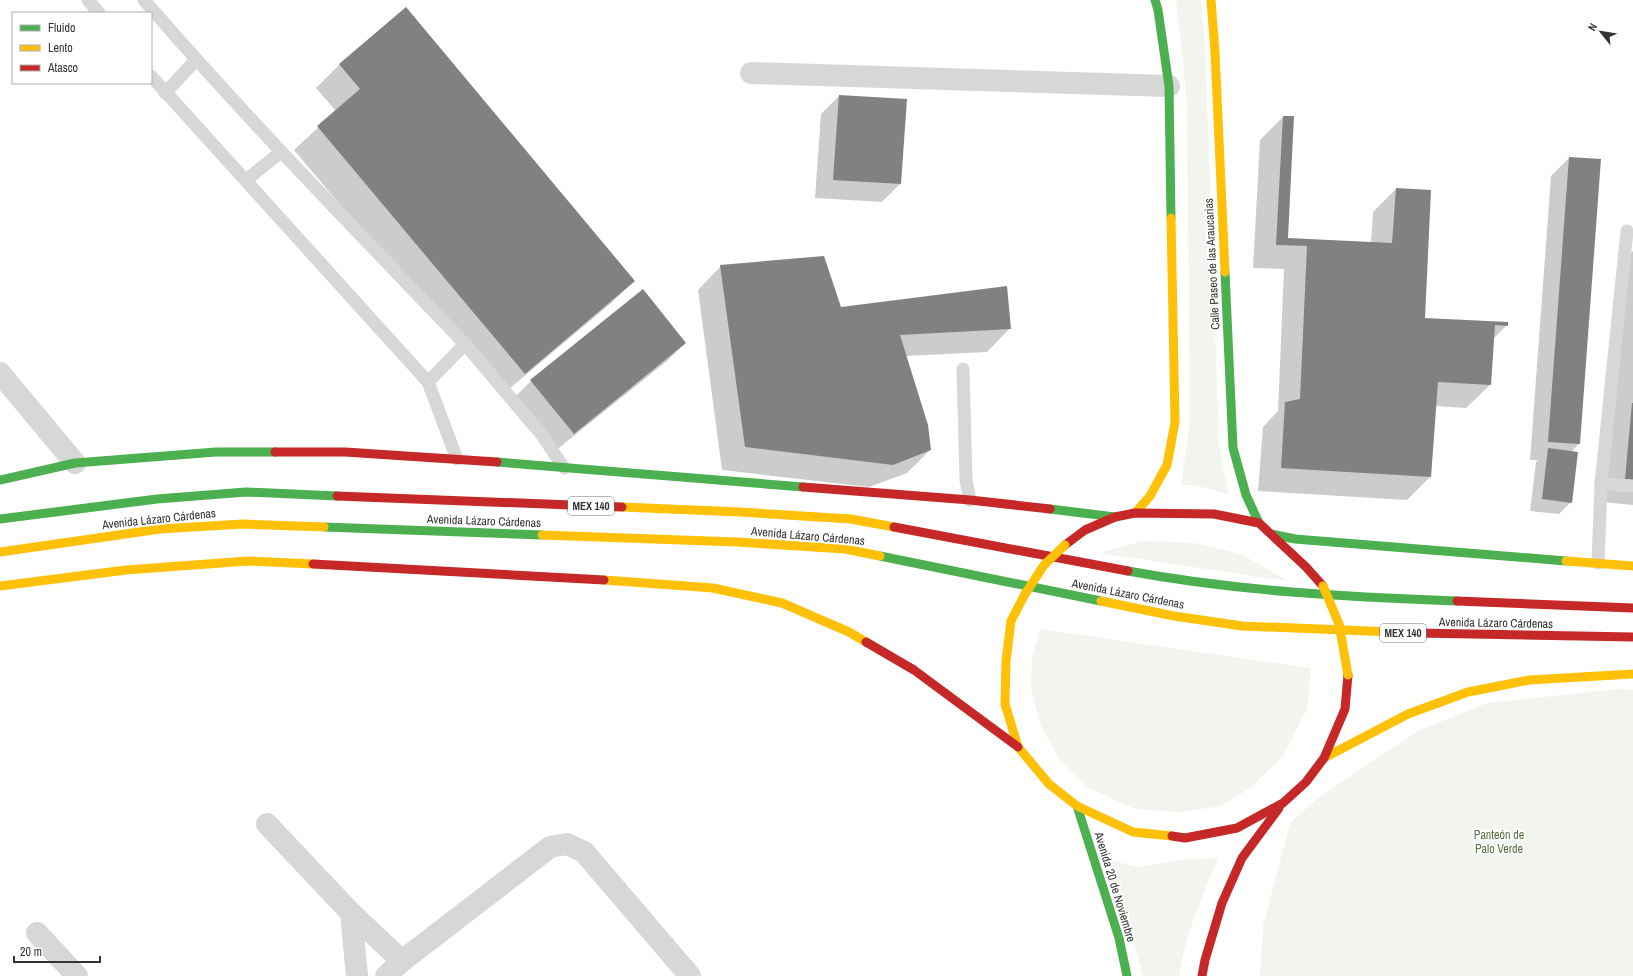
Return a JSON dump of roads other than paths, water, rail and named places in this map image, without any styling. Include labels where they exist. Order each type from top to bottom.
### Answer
[{"type":"main road","points":[[1134,513],[1150,496],[1167,465],[1175,422],[1169,86],[1158,10],[1155,0]]},
{"type":"main road","name":"Calle Paseo de las Araucarias","points":[[1211,0],[1215,52],[1233,448],[1246,495],[1258,523]]},
{"type":"main road","points":[[0,480],[75,464],[216,452],[345,452],[457,459],[970,500],[1115,517]]},
{"type":"main road","name":"Avenida Lázaro Cárdenas","points":[[0,519],[157,499],[246,492],[740,512],[851,520],[1178,580],[1249,589],[1394,598],[1633,608]]},
{"type":"main road","points":[[1018,747],[1005,704],[1006,661],[1011,621],[1025,594],[1044,565],[1065,545],[1085,530],[1115,517],[1134,513],[1214,514],[1258,523],[1306,567],[1323,586],[1339,624],[1348,675],[1345,709],[1324,758],[1306,782],[1283,803],[1242,858],[1222,904],[1205,960],[1202,976]]},
{"type":"main road","name":"Avenida Lázaro Cárdenas","points":[[0,552],[160,529],[243,524],[737,542],[845,550],[1174,616],[1242,626],[1382,632],[1633,637]]},
{"type":"main road","points":[[1271,534],[1295,540],[1633,566]]},
{"type":"main road","points":[[0,586],[126,570],[248,562],[570,578],[713,588],[782,603],[849,632],[914,670],[1018,747],[1049,784],[1077,806],[1133,832],[1185,838],[1237,828],[1283,803]]},
{"type":"main road","points":[[1324,758],[1408,714],[1468,692],[1529,680],[1633,674]]},
{"type":"main road","name":"Avenida 20 de Noviembre","points":[[1077,806],[1119,938],[1127,976]]},
{"type":"street","points":[[751,73],[1169,86]]},
{"type":"street","points":[[0,373],[75,464]]},
{"type":"street","points":[[267,824],[351,912],[402,961]]},
{"type":"street","points":[[386,976],[402,961],[550,847],[567,844],[584,852],[690,976]]},
{"type":"street","points":[[351,912],[357,976]]},
{"type":"street","points":[[37,933],[77,976]]},
{"type":"lane","points":[[88,0],[98,12]]},
{"type":"lane","points":[[144,0],[196,60],[465,344],[542,435],[564,468]]},
{"type":"lane","points":[[165,93],[196,60]]},
{"type":"lane","points":[[152,77],[428,382],[457,459]]},
{"type":"lane","points":[[246,180],[282,152]]},
{"type":"lane","points":[[1598,563],[1601,484],[1627,231]]},
{"type":"lane","points":[[428,382],[465,344]]},
{"type":"lane","points":[[963,369],[966,480],[970,500]]},
{"type":"lane","points":[[1601,484],[1633,486]]},
{"type":"park label","name":"Panteón de Palo Verde","points":[[1499,842]]}]
